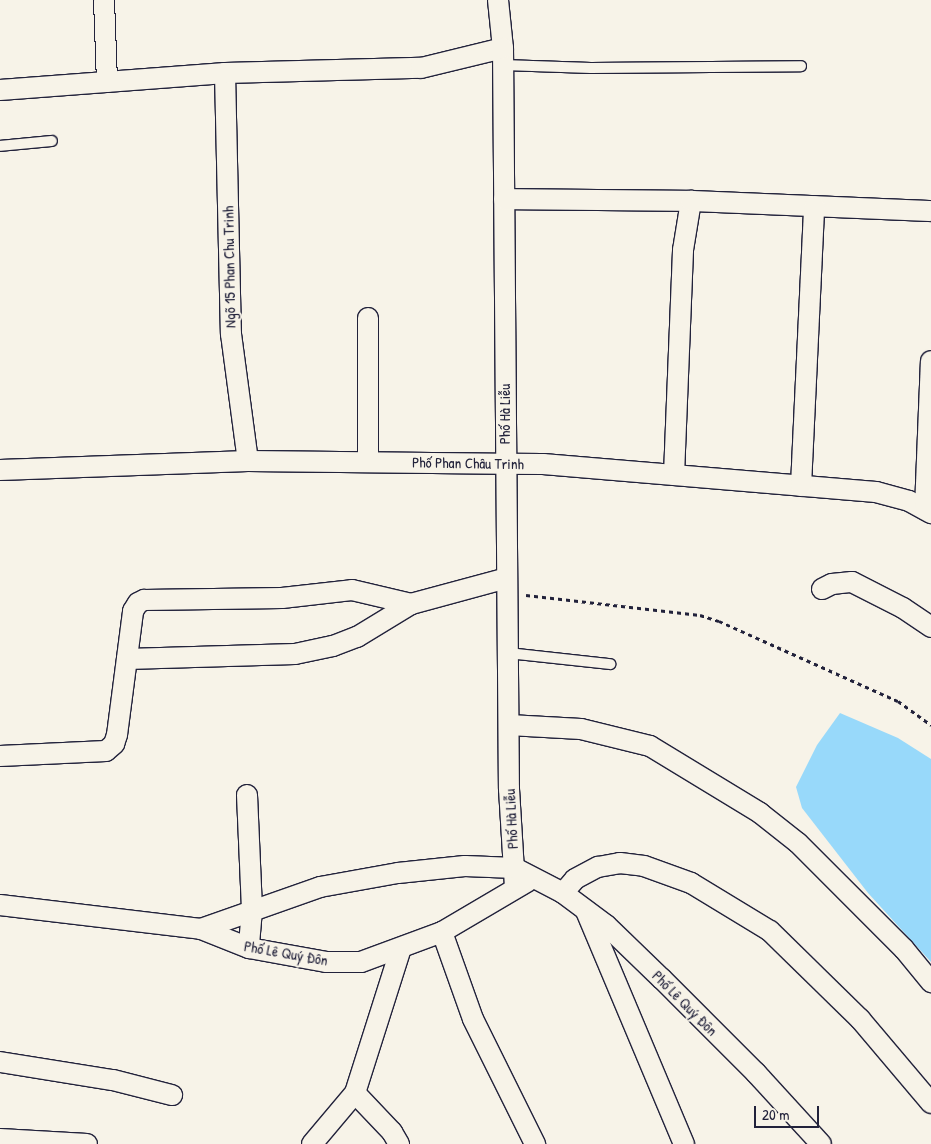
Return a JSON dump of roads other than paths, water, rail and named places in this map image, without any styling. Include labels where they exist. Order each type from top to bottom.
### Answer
[{"type":"street","points":[[104,0],[107,82]]},
{"type":"street","name":"Phố Hà Liễu","points":[[498,0],[503,56],[505,464],[510,725],[509,789],[515,878]]},
{"type":"street","points":[[0,90],[224,73],[422,68],[503,56]]},
{"type":"street","name":"Ngõ 15 Phan Chu Trinh","points":[[224,73],[230,334],[248,461]]},
{"type":"street","points":[[504,199],[691,200],[931,211]]},
{"type":"street","points":[[674,476],[683,250],[691,200]]},
{"type":"street","points":[[801,486],[814,206]]},
{"type":"street","points":[[368,318],[368,462]]},
{"type":"street","points":[[928,511],[931,361]]},
{"type":"street","name":"Phố Phan Châu Trinh","points":[[0,470],[248,461],[543,464],[876,492],[909,501],[928,511]]},
{"type":"street","points":[[822,589],[832,584],[852,582],[903,608],[931,627]]},
{"type":"street","points":[[126,659],[296,654],[333,646],[357,637],[411,604],[507,585]]},
{"type":"street","points":[[0,756],[106,751],[114,744],[117,735],[133,611],[138,602],[144,600],[282,598],[352,590],[411,604]]},
{"type":"street","points":[[510,725],[581,729],[650,746],[760,813],[798,843],[904,949],[931,982]]},
{"type":"street","points":[[247,794],[252,910],[249,948]]},
{"type":"street","points":[[563,893],[575,879],[598,867],[620,863],[644,866],[691,883],[770,931],[860,1019],[931,1103]]},
{"type":"street","name":"Phố Lê Quý Đôn","points":[[201,929],[320,887],[398,873],[465,866],[515,878],[535,878],[584,907],[662,979],[756,1073],[821,1144]]},
{"type":"street","name":"Phố Lê Quý Đôn","points":[[0,905],[201,929],[249,948],[326,962],[361,962],[442,932],[515,878]]},
{"type":"street","points":[[584,907],[684,1144]]},
{"type":"street","points":[[442,932],[473,1018],[535,1144]]},
{"type":"street","points":[[312,1144],[355,1093],[400,948]]},
{"type":"street","points":[[0,1062],[113,1080],[172,1095]]},
{"type":"street","points":[[355,1093],[392,1132],[399,1144]]},
{"type":"street","points":[[0,1139],[86,1144]]},
{"type":"lane","points":[[503,56],[591,68],[801,66]]},
{"type":"lane","points":[[0,137],[0,146],[52,141]]},
{"type":"lane","points":[[508,653],[610,664]]},
{"type":"water","points":[[840,713],[898,738],[931,759],[931,962],[868,893],[802,808],[796,787],[817,745]]}]
